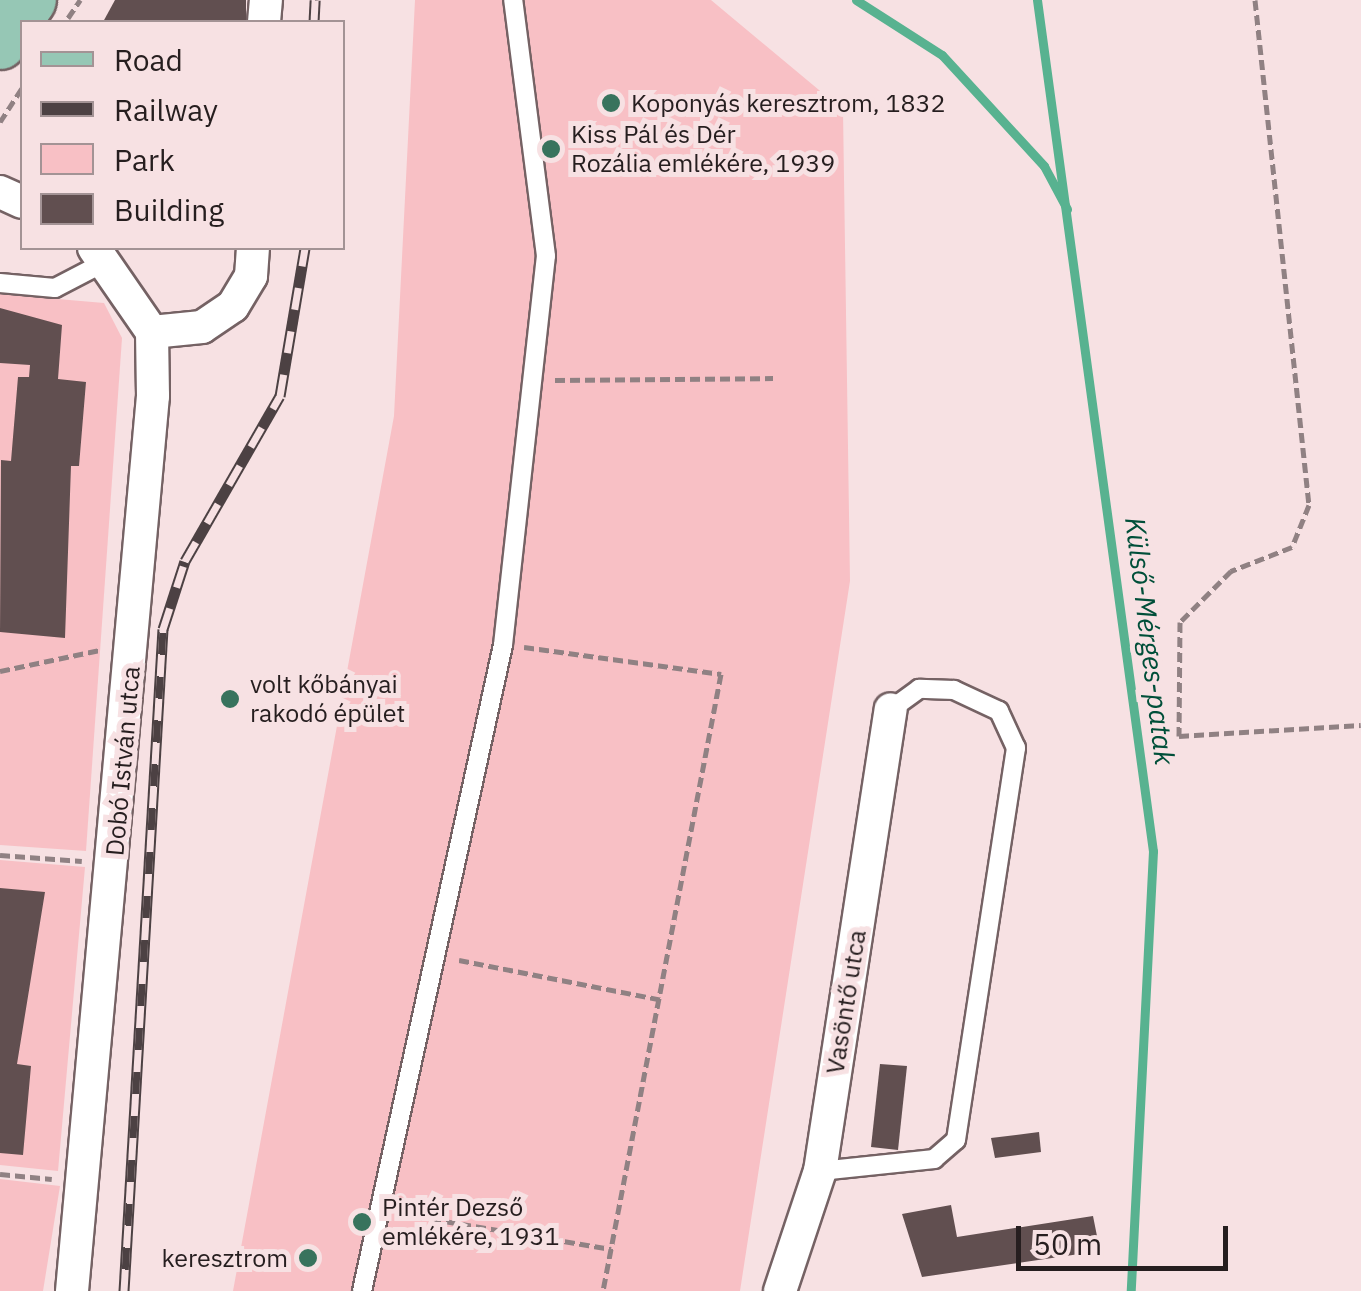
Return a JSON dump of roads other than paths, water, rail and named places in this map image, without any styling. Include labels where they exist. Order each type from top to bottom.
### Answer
[{"type":"main road","points":[[0,43],[30,0]]},
{"type":"street","points":[[101,254],[152,332],[202,327],[233,306],[250,250]]},
{"type":"street","name":"Dobó István utca","points":[[72,1291],[87,1183],[132,649],[152,332]]},
{"type":"street","name":"Vasöntő utca","points":[[780,1291],[820,1171],[890,708]]},
{"type":"lane","points":[[362,1291],[503,644],[546,256],[513,0]]},
{"type":"lane","points":[[0,284],[55,288],[101,254]]},
{"type":"lane","points":[[820,1171],[934,1159],[956,1140],[1016,748],[998,712],[954,690],[919,689],[890,708]]},
{"type":"waterway","points":[[856,0],[942,55],[1044,166],[1067,209]]},
{"type":"waterway","name":"Külső-Mérges-patak","points":[[1037,0],[1153,851],[1131,1291]]},
{"type":"railway","points":[[314,20],[315,0]]},
{"type":"railway","points":[[124,1291],[163,629],[185,561],[280,396],[305,250]]},
{"type":"place","name":"Koponyás keresztrom, 1832","points":[[611,103]]},
{"type":"place","name":"Kiss Pál és Dér Rozália emlékére, 1939","points":[[551,149]]},
{"type":"place","name":"volt kőbányai rakodó épület","points":[[230,699]]},
{"type":"place","name":"Pintér Dezső emlékére, 1931","points":[[362,1222]]},
{"type":"place","name":"keresztrom","points":[[308,1258]]}]
